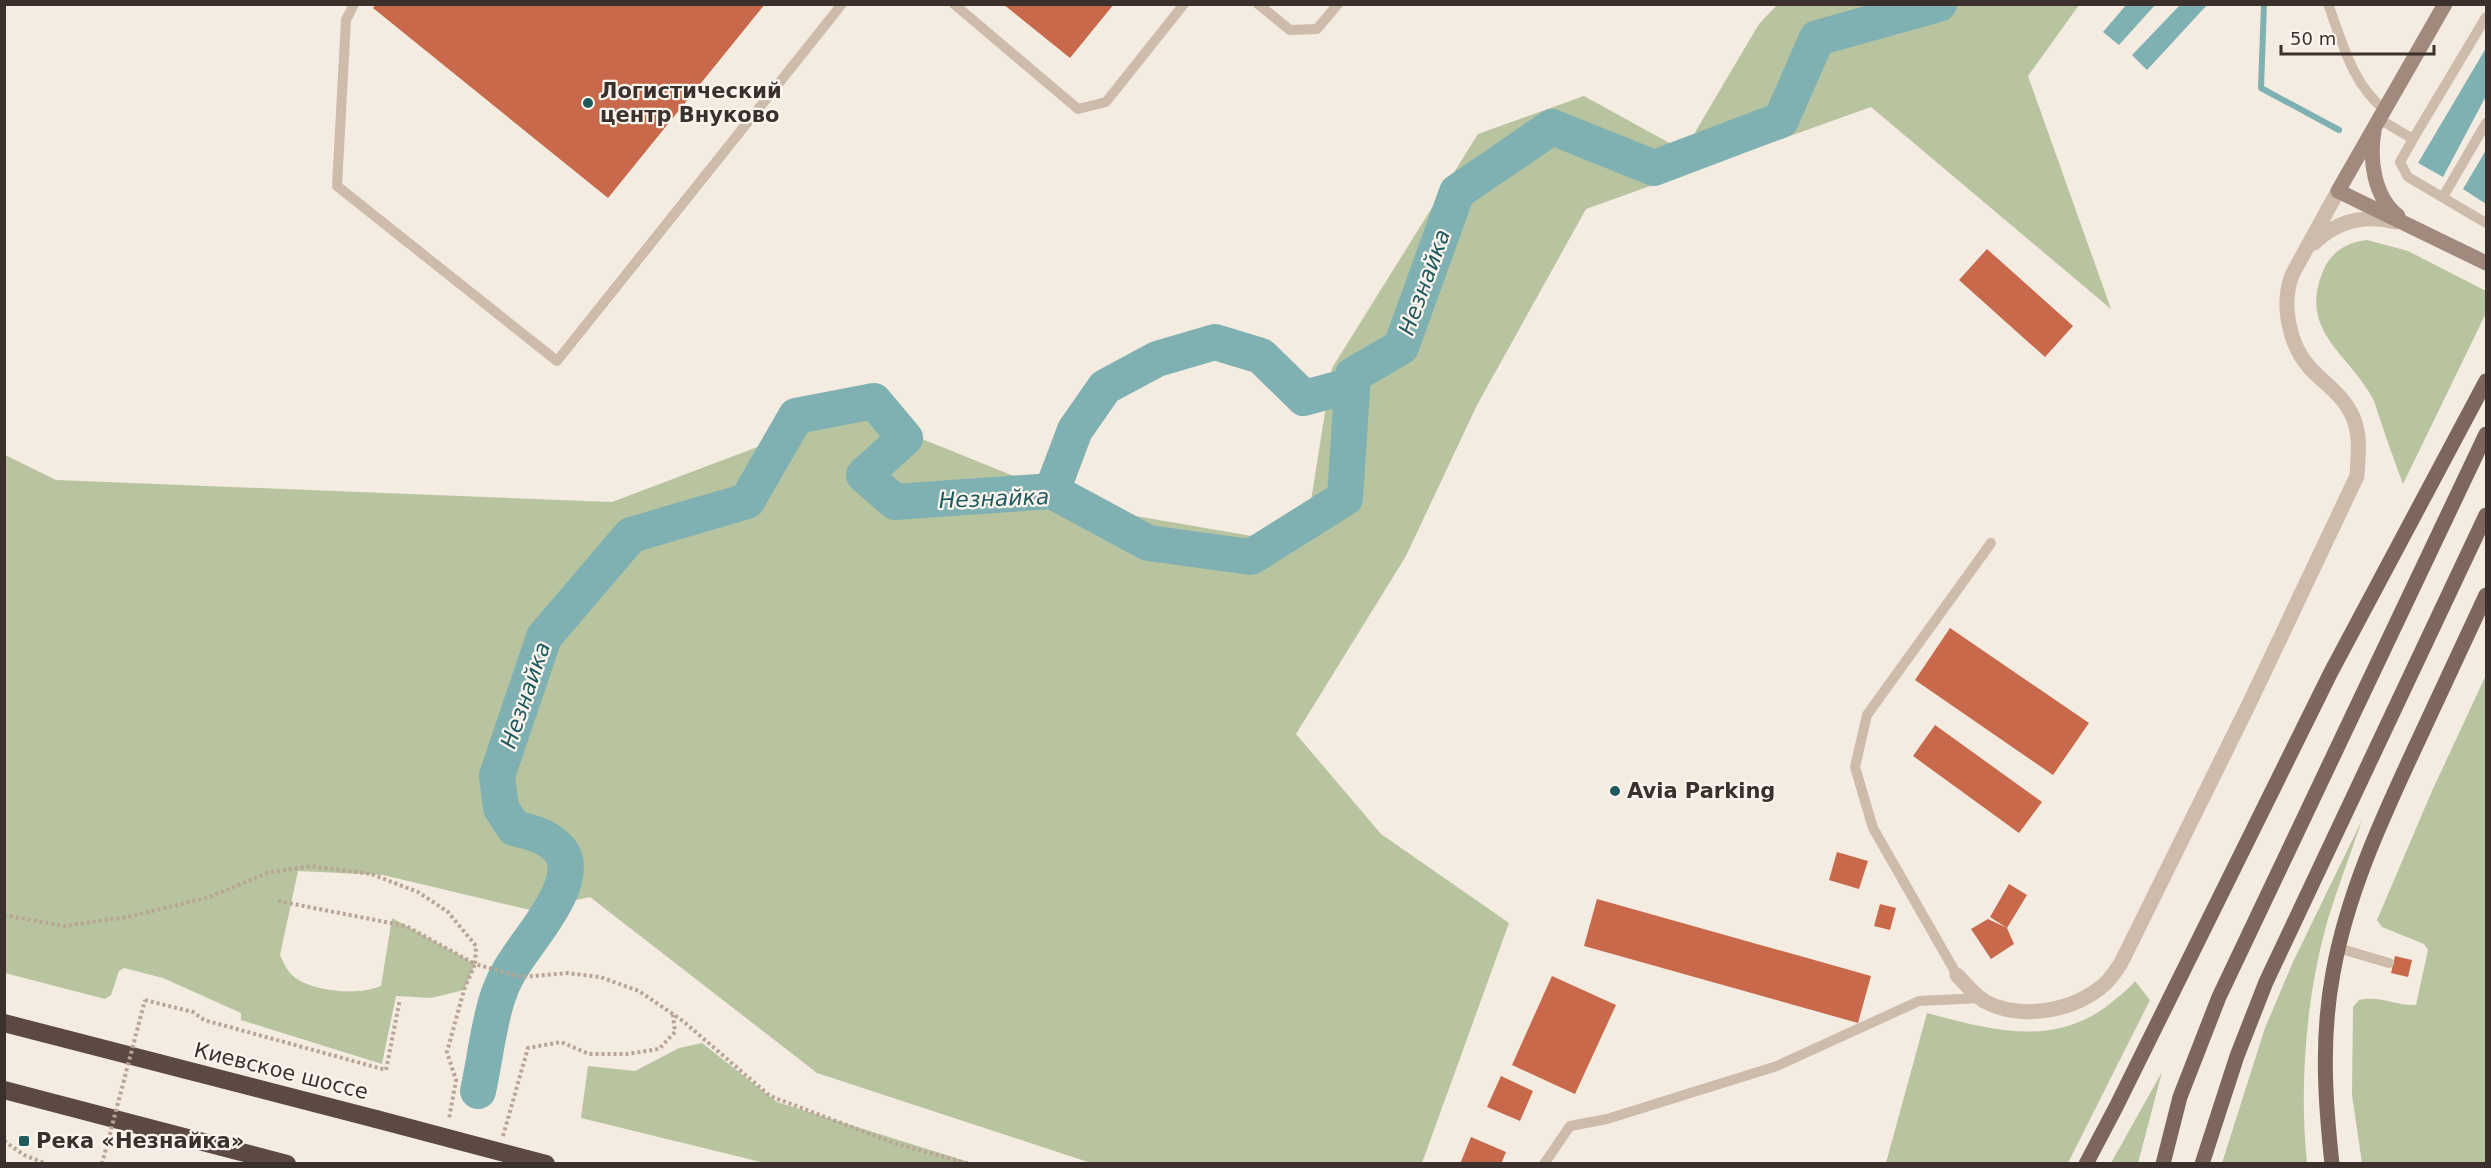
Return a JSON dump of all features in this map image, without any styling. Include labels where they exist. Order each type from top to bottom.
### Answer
[{"type":"highway","name":"Киевское шоссе","points":[[4,1023],[546,1164]]},
{"type":"highway","points":[[4,1090],[247,1159],[287,1164]]},
{"type":"main road","points":[[2086,1164],[2342,651],[2487,381]]},
{"type":"main road","points":[[2163,1164],[2180,1097],[2205,1030],[2285,855],[2487,434]]},
{"type":"main road","points":[[2202,1164],[2237,1056],[2266,982],[2487,515]]},
{"type":"main road","points":[[2332,1164],[2325,1098],[2325,1056],[2328,1010],[2338,948],[2352,899],[2382,820],[2487,595]]},
{"type":"street","points":[[1957,975],[1981,998],[2008,1009],[2035,1012],[2076,1003],[2102,987],[2121,963],[2357,476],[2358,435],[2352,415],[2342,400],[2304,361],[2295,342],[2286,300],[2289,282],[2338,190],[2445,4]]},
{"type":"street","points":[[2379,118],[2372,158],[2376,181],[2391,210],[2410,225]]},
{"type":"street","points":[[2338,190],[2487,263]]},
{"type":"street","points":[[2305,251],[2330,229],[2353,220],[2375,218],[2410,225]]},
{"type":"lane","points":[[354,4],[346,20],[337,186],[557,361],[842,4]]},
{"type":"lane","points":[[954,4],[1078,109],[1106,102],[1184,4]]},
{"type":"lane","points":[[1258,4],[1290,30],[1317,29],[1338,4]]},
{"type":"lane","points":[[2328,4],[2357,77],[2374,101],[2379,118],[2413,139]]},
{"type":"lane","points":[[2487,17],[2400,162],[2408,177],[2487,222]]},
{"type":"lane","points":[[2443,197],[2487,123]]},
{"type":"lane","points":[[1957,975],[1873,828],[1855,767],[1867,716],[1991,543]]},
{"type":"lane","points":[[2338,948],[2389,963]]},
{"type":"lane","points":[[1544,1164],[1570,1126],[1607,1119],[1777,1066],[1919,1001],[1981,998]]},
{"type":"path","points":[[4,915],[64,926],[127,916],[210,897],[267,873],[311,866],[371,874],[418,892],[448,912],[476,946],[475,964],[464,990],[447,1052],[456,1080],[448,1122]]},
{"type":"path","points":[[278,901],[406,926],[475,964],[521,977],[567,974],[600,977],[639,991],[673,1014],[722,1053],[770,1096],[894,1143],[969,1164]]},
{"type":"path","points":[[102,1164],[146,1000],[193,1012],[204,1020],[386,1070],[400,999]]},
{"type":"path","points":[[501,1142],[528,1048],[561,1042],[589,1054],[627,1054],[659,1048],[675,1032],[673,1014]]},
{"type":"path","points":[[4,1140],[24,1155],[47,1164]]},
{"type":"green space","points":[[1777,5],[2079,5],[2028,76],[2111,309],[1871,107],[1586,209],[1477,405],[1406,556],[1296,734],[1381,834],[1509,923],[1422,1163],[1091,1163],[817,1073],[590,897],[530,910],[383,875],[298,871],[280,955],[288,971],[300,981],[335,991],[360,991],[381,986],[392,918],[475,964],[464,990],[431,998],[396,996],[382,1064],[241,1020],[241,1013],[163,978],[124,968],[119,971],[111,995],[105,999],[5,973],[5,455],[56,480],[612,502],[853,411],[1095,509],[1304,545],[1332,368],[1478,134],[1584,96],[1684,151],[1759,24]]},
{"type":"green space","points":[[2367,240],[2408,251],[2486,291],[2486,313],[2403,484],[2373,400],[2362,381],[2328,339],[2317,308],[2317,290],[2331,257],[2347,245]]},
{"type":"green space","points":[[2486,675],[2486,1163],[2362,1163],[2352,1095],[2353,1007],[2359,1000],[2367,999],[2416,1005],[2428,950],[2424,944],[2382,927],[2377,920],[2432,791]]},
{"type":"green space","points":[[2362,820],[2328,919],[2314,978],[2304,1071],[2307,1163],[2222,1163],[2265,1028],[2293,962]]},
{"type":"green space","points":[[2135,981],[2150,1000],[2068,1163],[1886,1163],[1927,1013],[1999,1029],[2022,1032],[2045,1031],[2068,1026],[2090,1017],[2112,1002]]},
{"type":"green space","points":[[702,1043],[777,1102],[972,1163],[765,1163],[581,1118],[588,1066],[635,1071],[679,1048]]},
{"type":"green space","points":[[2162,1072],[2138,1163],[2111,1163]]},
{"type":"water","points":[[2127,4],[2155,5],[2119,45],[2103,32]]},
{"type":"water","points":[[2180,5],[2207,5],[2147,70],[2132,55]]},
{"type":"water","points":[[2486,48],[2486,96],[2443,177],[2418,163]]},
{"type":"water","points":[[2486,150],[2486,204],[2463,189]]},
{"type":"building","name":"Логистический центр Внуково","points":[[376,4],[765,4],[608,198],[373,8]]},
{"type":"building","points":[[1003,4],[1114,4],[1070,58]]},
{"type":"building","points":[[1987,249],[2073,326],[2045,357],[1959,280]]},
{"type":"building","points":[[1950,628],[2089,723],[2053,775],[1915,680]]},
{"type":"building","points":[[1935,725],[2042,802],[2019,833],[1913,756]]},
{"type":"building","points":[[1837,852],[1868,861],[1859,889],[1829,880]]},
{"type":"building","points":[[2009,884],[2027,895],[2007,928],[1990,917]]},
{"type":"building","points":[[1597,899],[1871,976],[1858,1023],[1584,946]]},
{"type":"building","points":[[1880,904],[1896,908],[1890,930],[1874,926]]},
{"type":"building","points":[[1988,919],[2007,928],[2014,944],[1991,959],[1971,929]]},
{"type":"building","points":[[2395,956],[2412,960],[2408,977],[2391,973]]},
{"type":"building","points":[[1552,976],[1616,1005],[1575,1094],[1512,1065]]},
{"type":"building","points":[[1501,1076],[1533,1091],[1520,1121],[1487,1107]]},
{"type":"building","points":[[1471,1137],[1506,1152],[1501,1164],[1460,1164]]},
{"type":"waterway","name":"Незнайка","points":[[478,1091],[500,991],[514,963],[554,904],[562,888],[566,872],[564,858],[556,846],[542,837],[514,828],[501,808],[497,776],[544,637],[631,535],[747,501],[796,416],[874,401],[905,438],[864,475],[895,502],[1052,491],[1148,543],[1251,557],[1345,498],[1353,375],[1401,347],[1457,192],[1552,127],[1654,168],[1781,120],[1817,38],[1939,4]]},
{"type":"waterway","points":[[2264,4],[2261,88],[2339,130]]},
{"type":"waterway","points":[[1052,491],[1075,430],[1105,387],[1157,359],[1215,342],[1261,356],[1304,398],[1352,385]]},
{"type":"place","name":"Логистический центр Внуково","points":[[588,103]]},
{"type":"place","name":"Avia Parking","points":[[1615,791]]},
{"type":"place","name":"Река «Незнайка»","points":[[24,1141]]}]
